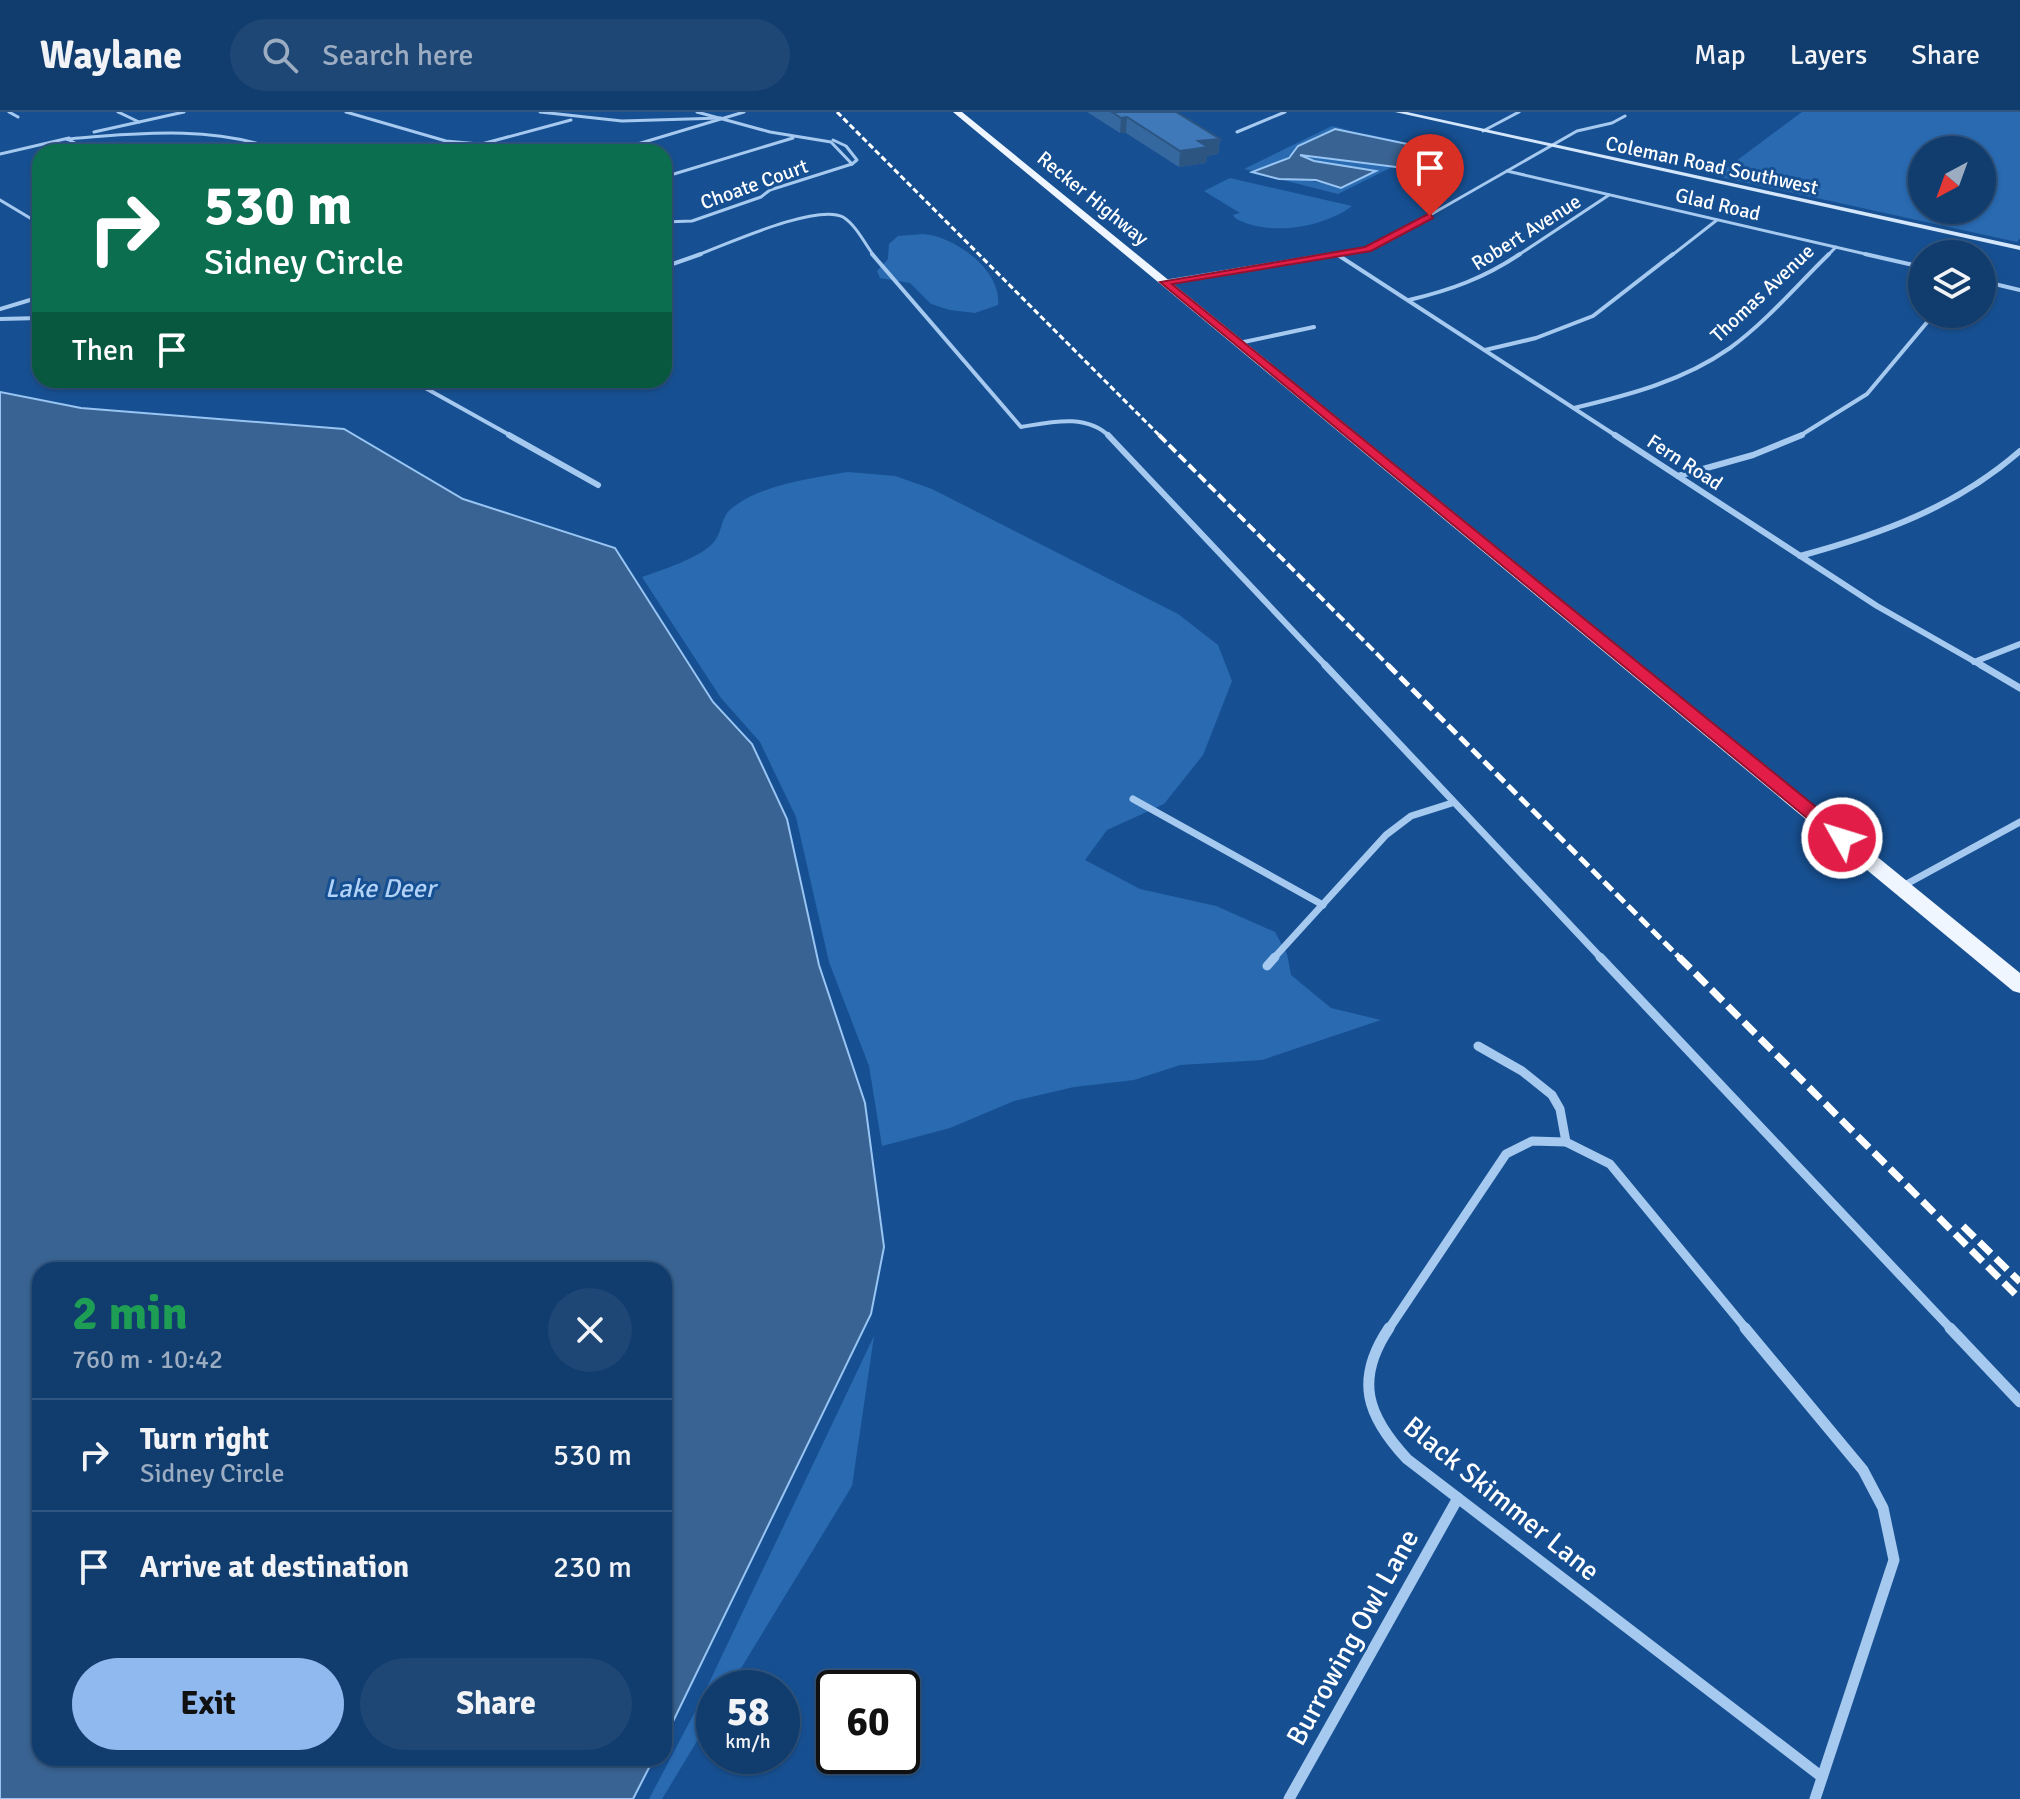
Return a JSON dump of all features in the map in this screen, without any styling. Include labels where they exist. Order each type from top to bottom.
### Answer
[{"type":"main road","name":"Recker Highway","points":[[957,112],[2020,985]]},
{"type":"street","points":[[9,112],[18,117]]},
{"type":"street","points":[[118,112],[139,122]]},
{"type":"street","points":[[44,144],[184,112]]},
{"type":"street","points":[[346,112],[416,134],[479,144],[575,119]]},
{"type":"street","points":[[540,112],[575,119],[639,121],[721,118]]},
{"type":"street","points":[[697,112],[799,136]]},
{"type":"street","points":[[719,112],[799,136]]},
{"type":"street","points":[[637,144],[744,112]]},
{"type":"street","points":[[1237,132],[1285,112]]},
{"type":"street","name":"Coleman Road Southwest","points":[[1398,112],[2020,248]]},
{"type":"street","points":[[1483,131],[1519,112]]},
{"type":"street","points":[[1164,282],[1338,255],[1383,243],[1580,129],[1612,123],[1625,116]]},
{"type":"street","points":[[102,133],[224,136],[264,144]]},
{"type":"street","points":[[672,175],[799,136]]},
{"type":"street","name":"Choate Court","points":[[672,221],[698,219],[857,160],[836,140],[799,136]]},
{"type":"street","points":[[66,139],[76,144]]},
{"type":"street","points":[[0,154],[32,147]]},
{"type":"street","name":"Glad Road","points":[[1507,171],[1908,264]]},
{"type":"street","name":"Robert Avenue","points":[[1408,300],[1457,289],[1488,275],[1609,195]]},
{"type":"street","points":[[0,200],[32,219]]},
{"type":"street","points":[[672,264],[816,214],[839,215],[848,221],[876,259],[1021,427],[1066,420],[1085,422],[1100,427],[1118,442],[1452,803],[2020,1402]]},
{"type":"street","points":[[1485,350],[1545,336],[1593,316],[1717,220]]},
{"type":"street","name":"Thomas Avenue","points":[[1574,408],[1650,388],[1711,361],[1744,336],[1836,247]]},
{"type":"street","name":"Fern Road","points":[[1338,255],[1877,606],[2020,688]]},
{"type":"street","points":[[1996,284],[2020,290]]},
{"type":"street","points":[[0,309],[32,299]]},
{"type":"street","points":[[0,319],[32,318]]},
{"type":"street","points":[[1239,343],[1314,327]]},
{"type":"street","points":[[1678,476],[1790,441],[1844,412],[1881,380],[1923,328]]},
{"type":"street","points":[[425,388],[598,485]]},
{"type":"street","points":[[1800,556],[1891,528],[1952,501],[2007,464],[2020,451]]},
{"type":"street","points":[[1974,662],[2020,644]]},
{"type":"street","points":[[1133,799],[1323,905]]},
{"type":"street","points":[[1267,966],[1386,835],[1411,816],[1452,803]]},
{"type":"street","points":[[1901,887],[2020,822]]},
{"type":"street","points":[[1478,1046],[1524,1072],[1546,1091],[1558,1105],[1566,1142]]},
{"type":"street","name":"Black Skimmer Lane","points":[[1815,1799],[1894,1560],[1883,1508],[1863,1470],[1610,1164],[1566,1142],[1532,1141],[1506,1154],[1374,1350],[1366,1388],[1379,1429],[1407,1459],[1822,1777]]},
{"type":"street","name":"Burrowing Owl Lane","points":[[1289,1799],[1458,1498]]},
{"type":"shaded area","points":[[1802,112],[2020,112],[2020,238],[2017,242],[1935,224],[1996,224],[1996,136],[1908,136],[1908,218],[1716,176]]},
{"type":"shaded area","points":[[1332,126],[1344,129],[1321,134],[1268,168],[1244,169]]},
{"type":"shaded area","points":[[1362,133],[1431,149],[1409,148]]},
{"type":"shaded area","points":[[1303,153],[1394,166],[1338,194],[1279,179],[1340,185],[1374,170],[1307,160],[1300,156]]},
{"type":"shaded area","points":[[1230,178],[1352,206],[1326,220],[1295,227],[1248,224],[1233,215],[1240,213],[1204,191]]},
{"type":"shaded area","points":[[923,234],[948,241],[974,257],[992,279],[998,305],[975,313],[950,310],[931,304],[910,283],[880,278],[877,271],[888,259],[889,244],[898,236]]},
{"type":"shaded area","points":[[848,472],[895,476],[932,489],[1178,614],[1218,645],[1232,681],[1203,755],[1164,804],[1107,830],[1085,860],[1140,889],[1216,906],[1275,932],[1287,954],[1291,975],[1331,1008],[1381,1020],[1262,1060],[1180,1065],[1134,1080],[1074,1087],[1014,1101],[950,1128],[882,1146],[869,1066],[829,962],[796,817],[760,742],[721,698],[642,577],[680,563],[708,548],[717,538],[728,512],[742,501],[771,488]]},
{"type":"shaded area","points":[[874,1336],[852,1486],[740,1670],[715,1670]]},
{"type":"shaded area","points":[[696,1710],[696,1743],[662,1799],[649,1799],[666,1766],[672,1766],[672,1755]]},
{"type":"water","points":[[1335,129],[1449,154],[1435,162],[1423,160],[1396,167],[1300,155],[1314,161],[1376,171],[1341,188],[1316,180],[1279,179],[1252,172],[1289,158],[1298,146]]},
{"type":"water","name":"Lake Deer","points":[[0,392],[81,408],[344,429],[463,499],[615,548],[713,702],[752,744],[787,819],[819,965],[865,1103],[884,1247],[871,1314],[672,1724],[672,1262],[32,1262],[32,1766],[650,1766],[633,1799],[0,1799]]},
{"type":"building","points":[[1112,112],[1176,112],[1220,139],[1198,141],[1208,147],[1180,151],[1127,117],[1121,118]]},
{"type":"railway","points":[[837,112],[1161,437]]},
{"type":"railway","points":[[1159,435],[1390,667]]},
{"type":"railway","points":[[1388,665],[1681,959]]},
{"type":"railway","points":[[1679,957],[2020,1299]]},
{"type":"railway","points":[[1963,1226],[2020,1282]]},
{"type":"route","points":[[1430,216],[1368,249],[1164,282],[1842,838]]}]
